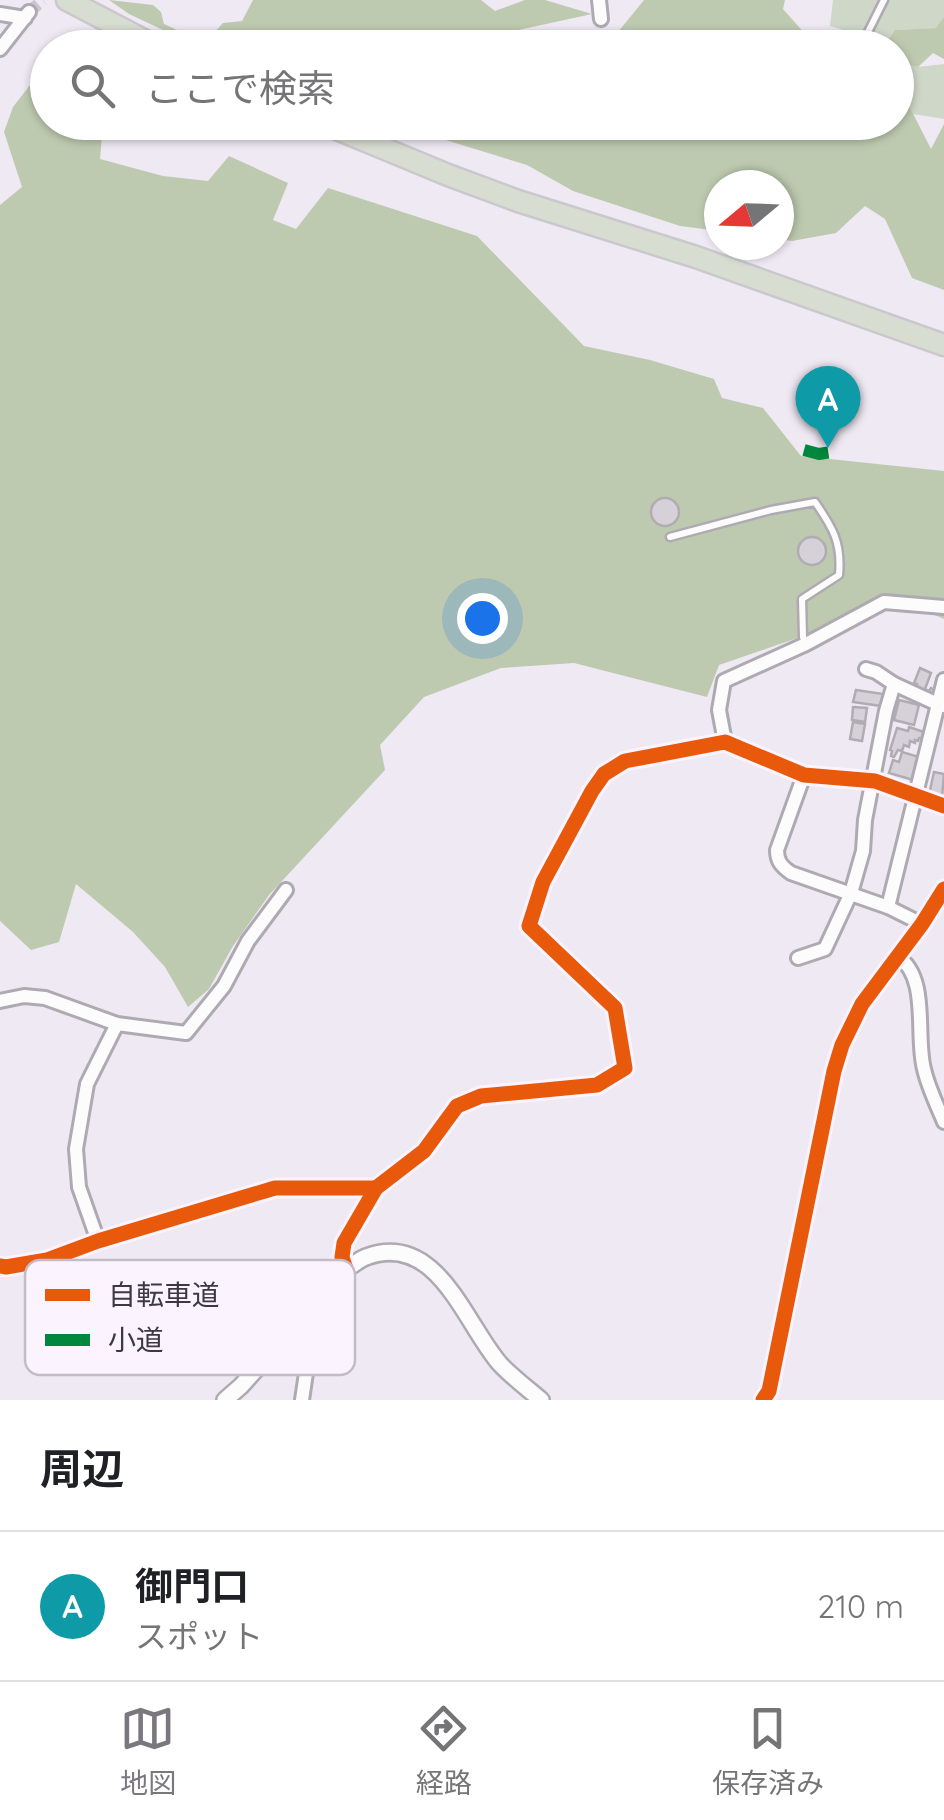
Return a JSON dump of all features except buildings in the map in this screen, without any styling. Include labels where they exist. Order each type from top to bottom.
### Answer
[{"type":"highway","points":[[73,3],[125,30]]},
{"type":"highway","points":[[362,140],[518,201],[696,257],[944,345]]},
{"type":"street","points":[[598,0],[602,19]]},
{"type":"street","points":[[0,14],[27,15],[0,49]]},
{"type":"street","points":[[725,742],[719,710],[724,680],[806,644],[884,602],[944,608]]},
{"type":"street","points":[[866,669],[941,706]]},
{"type":"street","points":[[888,907],[941,706],[944,680]]},
{"type":"street","points":[[798,958],[825,948],[851,893],[863,850],[865,820],[894,684]]},
{"type":"street","points":[[343,1260],[344,1243],[376,1188],[424,1152],[457,1106],[482,1096],[597,1085],[625,1068],[616,1008],[529,926],[544,882],[604,774],[624,760],[725,742],[804,775],[874,781],[944,806]]},
{"type":"street","points":[[804,775],[777,850],[782,867],[922,924]]},
{"type":"street","points":[[762,1400],[768,1392],[838,1058],[852,1021],[873,987],[944,889]]},
{"type":"street","points":[[0,1000],[44,998],[118,1024],[186,1033],[224,986],[248,941],[286,890]]},
{"type":"street","points":[[897,956],[910,968],[920,998],[923,1067],[944,1122]]},
{"type":"street","points":[[98,1241],[80,1187],[76,1149],[87,1084],[118,1024]]},
{"type":"street","points":[[47,1260],[275,1188],[376,1188]]},
{"type":"street","points":[[355,1263],[366,1256],[395,1252],[433,1270],[458,1300],[499,1363],[541,1400]]},
{"type":"street","points":[[0,1266],[25,1264]]},
{"type":"street","points":[[225,1400],[250,1375]]},
{"type":"street","points":[[302,1400],[306,1375]]},
{"type":"lane","points":[[869,30],[884,0]]},
{"type":"lane","points":[[670,537],[815,502],[834,529],[840,558],[838,575],[802,598],[806,644]]},
{"type":"green space","points":[[109,0],[153,5],[161,12],[164,24],[177,30],[163,30]]},
{"type":"green space","points":[[253,0],[481,0],[495,11],[525,0],[545,0],[592,14],[518,30],[217,30],[223,23],[242,21]]},
{"type":"green space","points":[[644,0],[785,0],[783,9],[802,30],[620,30]]},
{"type":"green space","points":[[833,0],[944,0],[944,17],[937,28],[843,30],[830,26]]},
{"type":"green space","points":[[944,17],[944,59],[933,53],[918,67],[914,66],[914,30],[895,30],[936,28]]},
{"type":"green space","points":[[944,64],[944,119],[914,114],[914,66]]},
{"type":"green space","points":[[30,85],[30,140],[102,140],[100,159],[163,176],[208,181],[229,156],[288,183],[273,220],[296,229],[328,188],[477,236],[584,346],[714,379],[722,398],[763,408],[801,456],[944,471],[944,619],[883,593],[809,634],[719,665],[707,697],[574,663],[501,668],[424,697],[380,745],[385,770],[269,895],[209,989],[188,1007],[165,967],[133,932],[76,884],[59,942],[31,950],[0,921],[0,205],[22,187],[4,132],[13,107]]},
{"type":"green space","points":[[914,116],[931,149],[944,124],[944,290],[912,278],[885,219],[865,206],[836,233],[794,241],[794,170],[704,170],[704,229],[680,226],[573,191],[527,165],[445,140],[914,140]]},
{"type":"tunnel","points":[[29,12],[43,0]]},
{"type":"marked path","points":[[804,450],[819,454],[838,451]]},
{"type":"cycle path","points":[[343,1260],[344,1243],[376,1188],[424,1151],[457,1106],[481,1096],[597,1085],[625,1068],[615,1008],[529,926],[543,882],[604,774],[625,761],[725,742],[804,775],[875,781],[944,806]]},
{"type":"cycle path","points":[[763,1400],[769,1391],[842,1045],[862,1004],[944,889]]},
{"type":"cycle path","points":[[47,1260],[275,1188],[376,1188]]},
{"type":"cycle path","points":[[0,1266],[25,1264]]},
{"type":"place","name":"御門口","points":[[828,448]]}]
